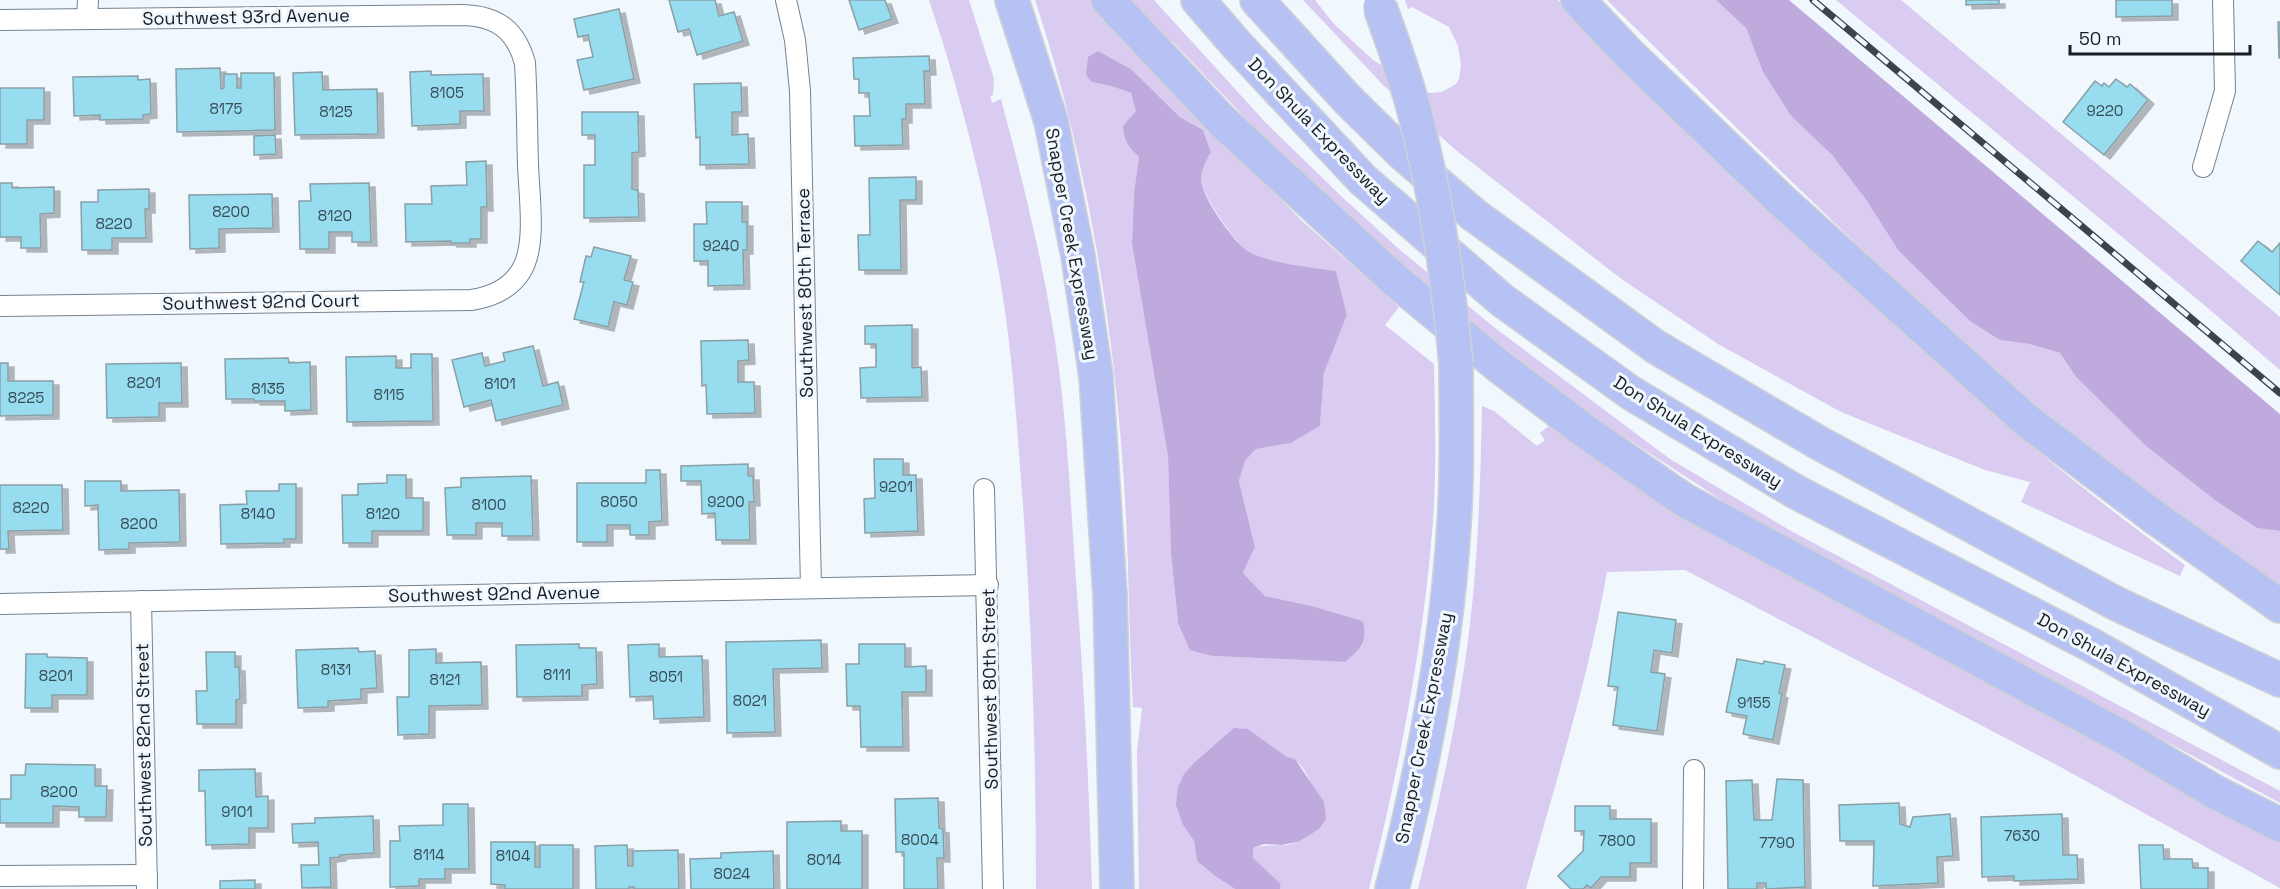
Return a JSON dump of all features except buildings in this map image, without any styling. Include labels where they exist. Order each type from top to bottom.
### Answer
[{"type":"highway","points":[[987,0],[1051,122]]},
{"type":"highway","name":"Snapper Creek Expressway","points":[[1012,0],[1051,122],[1078,256],[1096,376],[1110,595],[1117,889]]},
{"type":"highway","points":[[1108,0],[1222,121],[1422,302],[1500,367],[1586,432],[1684,500],[2126,739],[2215,792],[2280,825]]},
{"type":"highway","name":"Don Shula Expressway","points":[[1198,0],[1363,180],[1503,301],[1631,393],[1796,492],[2093,646],[2280,752]]},
{"type":"highway","points":[[1257,0],[1348,100],[1401,152],[1474,215],[1656,347],[1818,443],[2115,603],[2280,680]]},
{"type":"highway","points":[[1578,0],[1629,54],[1782,201],[2026,420],[2153,516],[2280,606]]},
{"type":"highway","name":"Snapper Creek Expressway","points":[[1378,4],[1413,105],[1432,186],[1445,263],[1456,364],[1455,513],[1447,605],[1426,737],[1392,889]]},
{"type":"street","name":"Southwest 80th Terrace","points":[[786,0],[795,40],[801,101],[811,588]]},
{"type":"street","points":[[2203,166],[2225,91],[2223,0]]},
{"type":"street","name":"Southwest 93rd Avenue","points":[[0,20],[87,9],[463,15],[486,18],[499,23],[518,43],[525,63],[530,225],[527,255],[523,269],[516,279]]},
{"type":"street","name":"Southwest 92nd Court","points":[[0,306],[471,300],[495,294],[516,279]]},
{"type":"street","name":"Southwest 80th Street","points":[[984,489],[988,585],[993,889]]},
{"type":"street","name":"Southwest 92nd Avenue","points":[[0,604],[988,585]]},
{"type":"street","name":"Southwest 82nd Street","points":[[141,601],[147,882]]},
{"type":"street","points":[[1693,889],[1694,770]]},
{"type":"street","points":[[0,876],[147,882]]},
{"type":"shaded area","points":[[929,0],[969,0],[994,79],[993,95],[990,97],[992,103],[1001,99],[1010,133],[1048,301],[1059,369],[1069,475],[1084,697],[1092,889],[1036,889],[1031,633],[1010,350],[999,273],[977,169],[960,101]]},
{"type":"shaded area","points":[[1035,0],[1154,0],[1266,123],[1399,249],[1495,328],[1670,459],[1791,531],[2280,791],[2280,803],[1781,534],[1720,499],[1600,421],[1425,287],[1273,147],[1172,41],[1148,64],[1301,220],[1399,307],[1385,325],[1434,364],[1435,491],[1428,578],[1408,712],[1369,889],[1280,889],[1281,884],[1252,858],[1253,848],[1293,844],[1319,829],[1312,787],[1303,768],[1248,729],[1183,825],[1194,841],[1197,861],[1235,889],[1139,889],[1137,752],[1142,708],[1133,707],[1125,499],[1114,372],[1096,246],[1070,122]],"holes":[[[1132,70],[1180,117],[1203,130],[1211,152],[1202,172],[1202,185],[1218,216],[1245,249],[1264,258],[1336,271],[1347,315],[1324,373],[1320,426],[1291,443],[1256,449],[1245,461],[1239,481],[1255,547],[1243,573],[1265,596],[1312,606],[1363,621],[1364,640],[1345,662],[1213,656],[1178,623],[1171,554],[1168,457],[1132,244],[1134,192],[1139,157],[1127,143],[1123,126],[1137,111],[1131,93],[1092,82]]]},
{"type":"shaded area","points":[[1303,0],[1315,0],[1334,24],[1373,60],[1430,93],[1442,92],[1456,84],[1459,79],[1461,65],[1458,46],[1449,27],[1412,7],[1408,9],[1405,0],[1558,0],[1928,356],[2053,464],[2185,565],[2180,576],[2021,502],[2030,482],[1985,470],[1841,412],[1718,344],[1620,278],[1457,151],[1384,86]]},
{"type":"shaded area","points":[[1607,0],[1716,0],[1746,28],[1763,72],[1791,116],[1832,155],[1867,201],[2000,340],[2029,344],[2060,353],[2076,377],[2146,446],[2216,501],[2257,528],[2280,531],[2280,590],[2081,441],[1966,345],[1829,218]]},
{"type":"shaded area","points":[[1716,0],[1789,0],[2280,414],[2280,531],[2257,528],[2216,501],[2146,446],[2076,377],[2060,353],[2029,344],[2000,340],[1970,321],[1899,251],[1867,201],[1832,155],[1791,116],[1763,72],[1746,28]]},
{"type":"shaded area","points":[[1836,0],[1901,0],[2280,317],[2280,370],[2209,309]]},
{"type":"shaded area","points":[[1098,51],[1132,70],[1180,117],[1203,130],[1211,152],[1202,172],[1202,186],[1218,216],[1232,236],[1245,249],[1276,261],[1336,271],[1347,315],[1324,373],[1320,426],[1291,443],[1256,449],[1245,461],[1239,481],[1255,547],[1243,573],[1265,596],[1312,606],[1363,621],[1364,640],[1345,662],[1213,656],[1190,650],[1178,623],[1171,554],[1168,457],[1132,244],[1134,192],[1139,157],[1127,143],[1123,126],[1136,111],[1131,93],[1092,82],[1086,75],[1088,57]]},
{"type":"shaded area","points":[[1482,406],[1494,411],[1537,446],[1545,440],[1540,433],[1550,425],[2280,838],[2280,888],[2055,764],[1685,570],[1607,572],[1581,692],[1526,889],[1418,889],[1446,766],[1466,657],[1477,550]]},
{"type":"shaded area","points":[[1234,728],[1248,729],[1287,757],[1295,759],[1324,802],[1326,819],[1319,829],[1298,842],[1281,845],[1264,844],[1253,848],[1253,858],[1281,884],[1280,889],[1235,889],[1215,876],[1197,861],[1194,841],[1183,825],[1176,805],[1178,787],[1184,774]]},
{"type":"railway","points":[[1813,0],[2280,393]]}]
